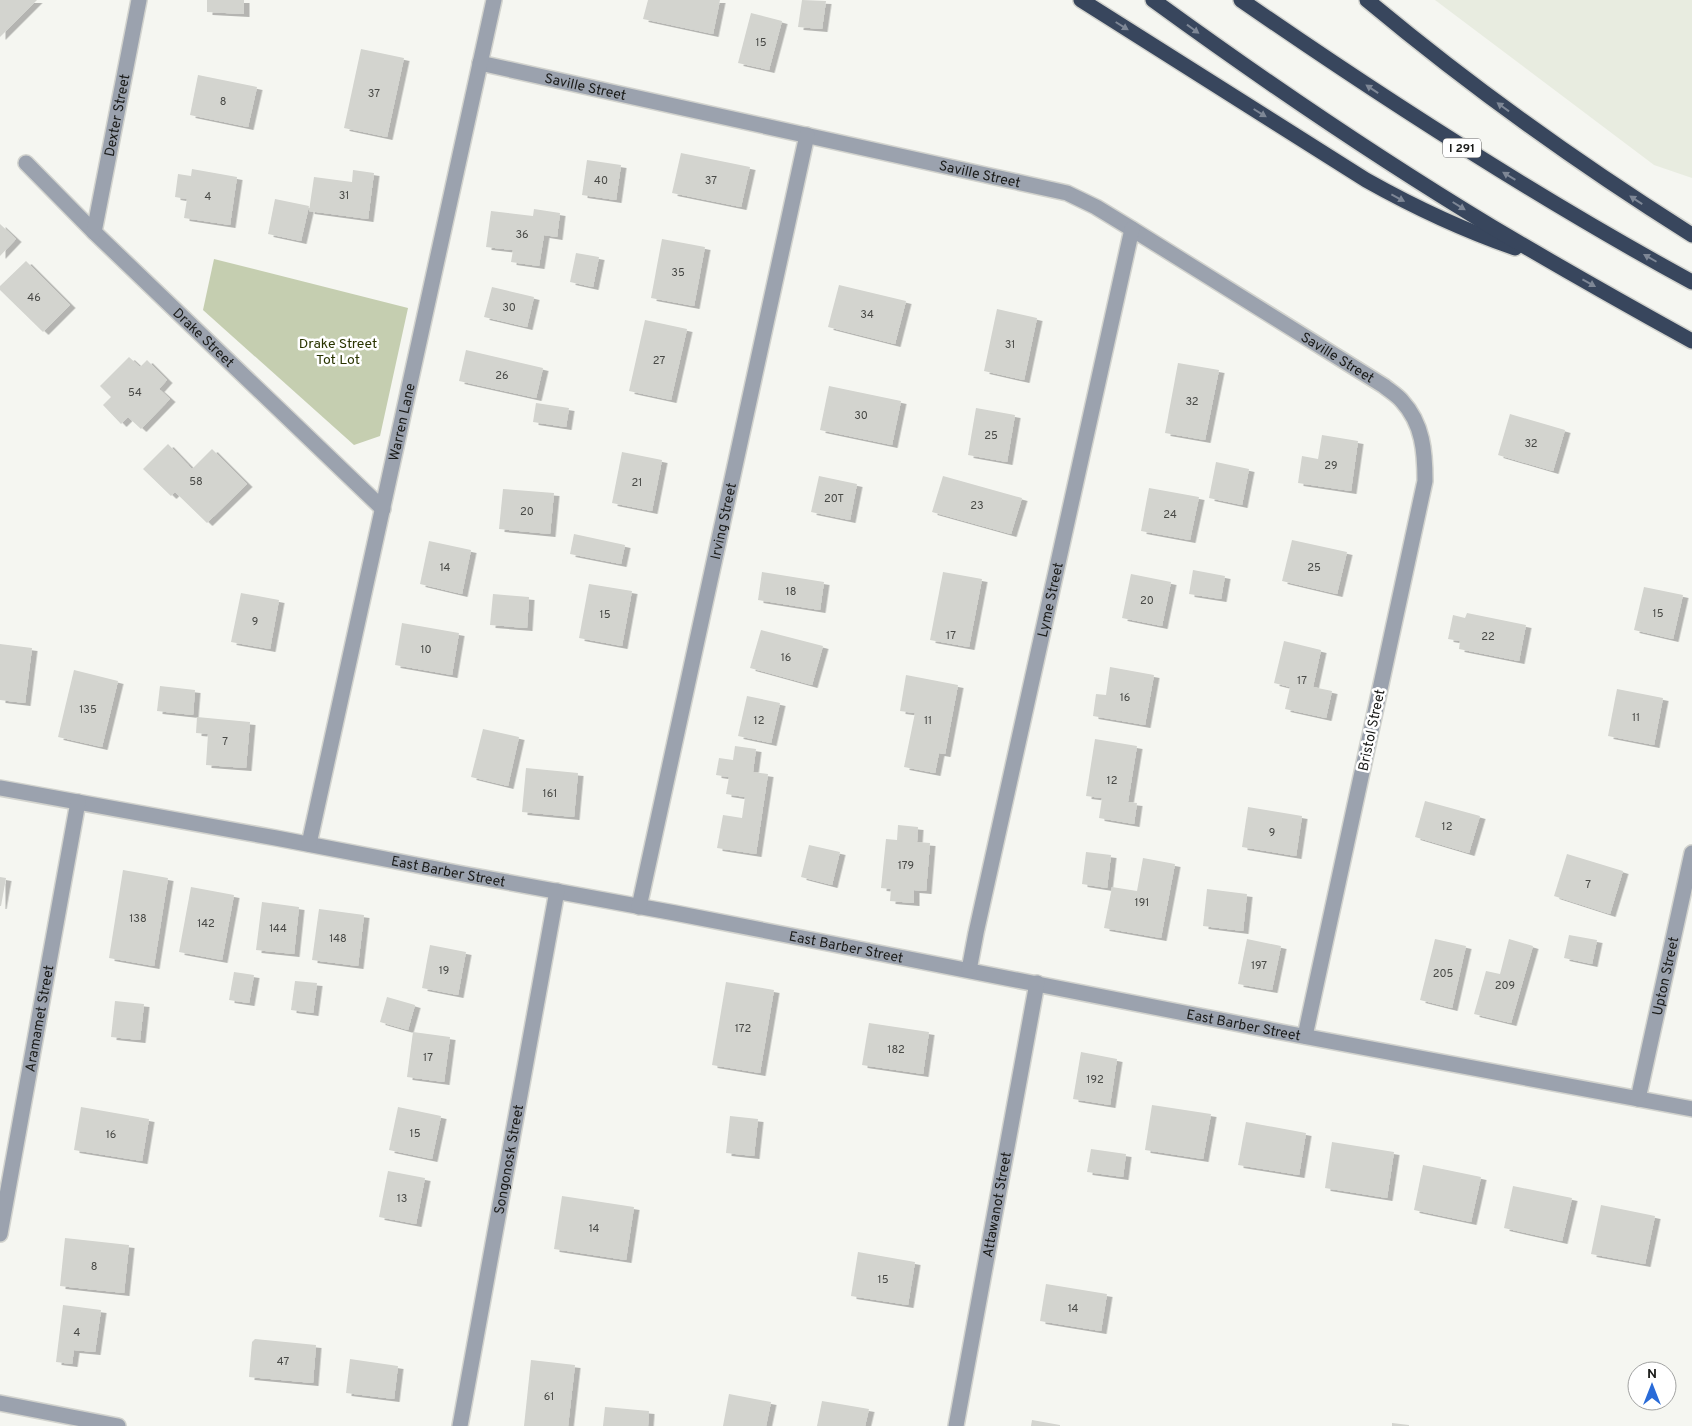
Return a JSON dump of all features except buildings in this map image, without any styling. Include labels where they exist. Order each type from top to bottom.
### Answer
[{"type":"highway","points":[[1081,0],[1358,175],[1403,200],[1466,229],[1546,259]]},
{"type":"highway","points":[[1153,0],[1363,146],[1546,259],[1692,341]]},
{"type":"highway","name":"I 291","points":[[1241,0],[1301,42],[1457,144],[1692,282]]},
{"type":"highway","points":[[1367,0],[1467,80],[1543,136],[1692,235]]},
{"type":"street","name":"Dexter Street","points":[[94,232],[139,0]]},
{"type":"street","name":"Warren Lane","points":[[308,844],[494,0]]},
{"type":"street","name":"Saville Street","points":[[480,63],[1067,193],[1096,207],[1384,386],[1402,401],[1418,425]]},
{"type":"street","name":"Irving Street","points":[[639,906],[807,135]]},
{"type":"street","name":"Drake Street","points":[[26,163],[94,232],[382,509]]},
{"type":"street","name":"Lyme Street","points":[[969,970],[1132,229]]},
{"type":"street","name":"Bristol Street","points":[[1305,1036],[1425,481],[1425,452],[1418,425]]},
{"type":"street","name":"East Barber Street","points":[[0,788],[639,906],[1305,1036],[1692,1109]]},
{"type":"street","name":"Aramamet Street","points":[[0,1234],[78,802]]},
{"type":"street","name":"Upton Street","points":[[1638,1098],[1692,853]]},
{"type":"street","name":"Songonosk Street","points":[[460,1426],[557,892]]},
{"type":"street","name":"Attawanot Street","points":[[956,1426],[1037,984]]},
{"type":"street","points":[[0,1403],[118,1426]]},
{"type":"shaded area","points":[[1435,0],[1692,0],[1692,178],[1654,165]]},
{"type":"green space","name":"Drake Street Tot Lot","points":[[214,259],[408,308],[380,436],[354,445],[203,310]]}]
